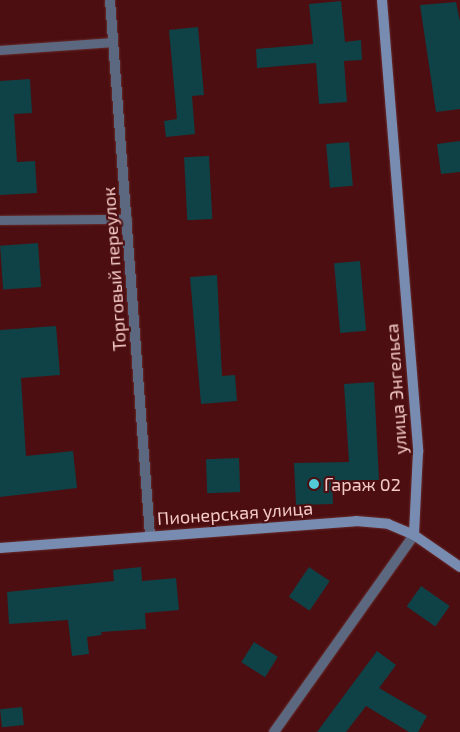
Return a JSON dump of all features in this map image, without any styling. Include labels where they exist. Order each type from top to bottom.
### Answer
[{"type":"street","name":"Торговый переулок","points":[[110,0],[150,536]]},
{"type":"street","name":"улица Энгельса","points":[[382,0],[418,452],[414,535]]},
{"type":"street","name":"Пионерская улица","points":[[0,548],[356,521],[388,524],[414,535],[460,567]]},
{"type":"street","points":[[274,732],[414,535]]},
{"type":"lane","points":[[0,50],[113,42]]},
{"type":"lane","points":[[0,220],[127,219]]},
{"type":"building","points":[[341,1],[345,42],[361,40],[362,60],[344,61],[347,102],[319,104],[316,63],[257,68],[256,49],[313,44],[309,4]]},
{"type":"building","points":[[456,2],[460,21],[460,109],[436,112],[420,5]]},
{"type":"building","points":[[198,27],[204,95],[192,96],[195,134],[166,137],[164,121],[177,119],[169,30]]},
{"type":"building","points":[[30,79],[32,113],[14,114],[17,162],[35,161],[37,193],[0,195],[0,81]]},
{"type":"building","points":[[460,141],[460,172],[441,174],[437,144]]},
{"type":"building","points":[[349,142],[353,186],[330,188],[326,144]]},
{"type":"building","points":[[209,156],[212,219],[187,220],[184,157]]},
{"type":"building","points":[[38,243],[41,287],[3,290],[0,246]]},
{"type":"building","points":[[360,261],[366,331],[340,333],[334,263]]},
{"type":"building","points":[[217,275],[222,376],[235,375],[237,401],[201,404],[190,277]]},
{"type":"building","points":[[56,326],[60,375],[21,378],[26,456],[73,451],[77,488],[0,497],[0,330]]},
{"type":"building","points":[[374,382],[379,480],[332,481],[333,504],[296,505],[294,463],[349,462],[344,384]]},
{"type":"building","points":[[239,458],[240,492],[207,493],[206,459]]},
{"type":"building","points":[[141,567],[142,581],[176,578],[179,610],[145,613],[146,629],[101,632],[102,635],[87,637],[89,654],[72,656],[68,620],[9,624],[7,592],[114,581],[113,570]]},
{"type":"building","points":[[309,567],[330,581],[310,611],[289,597]]},
{"type":"building","points":[[421,586],[450,606],[435,627],[407,606]]},
{"type":"building","points":[[254,642],[278,657],[265,677],[241,662]]},
{"type":"building","points":[[377,651],[396,665],[379,688],[427,716],[418,732],[409,732],[366,706],[346,732],[317,732]]},
{"type":"building","points":[[22,707],[24,725],[2,727],[0,709]]},
{"type":"place","name":"Гараж 02","points":[[314,484]]}]
